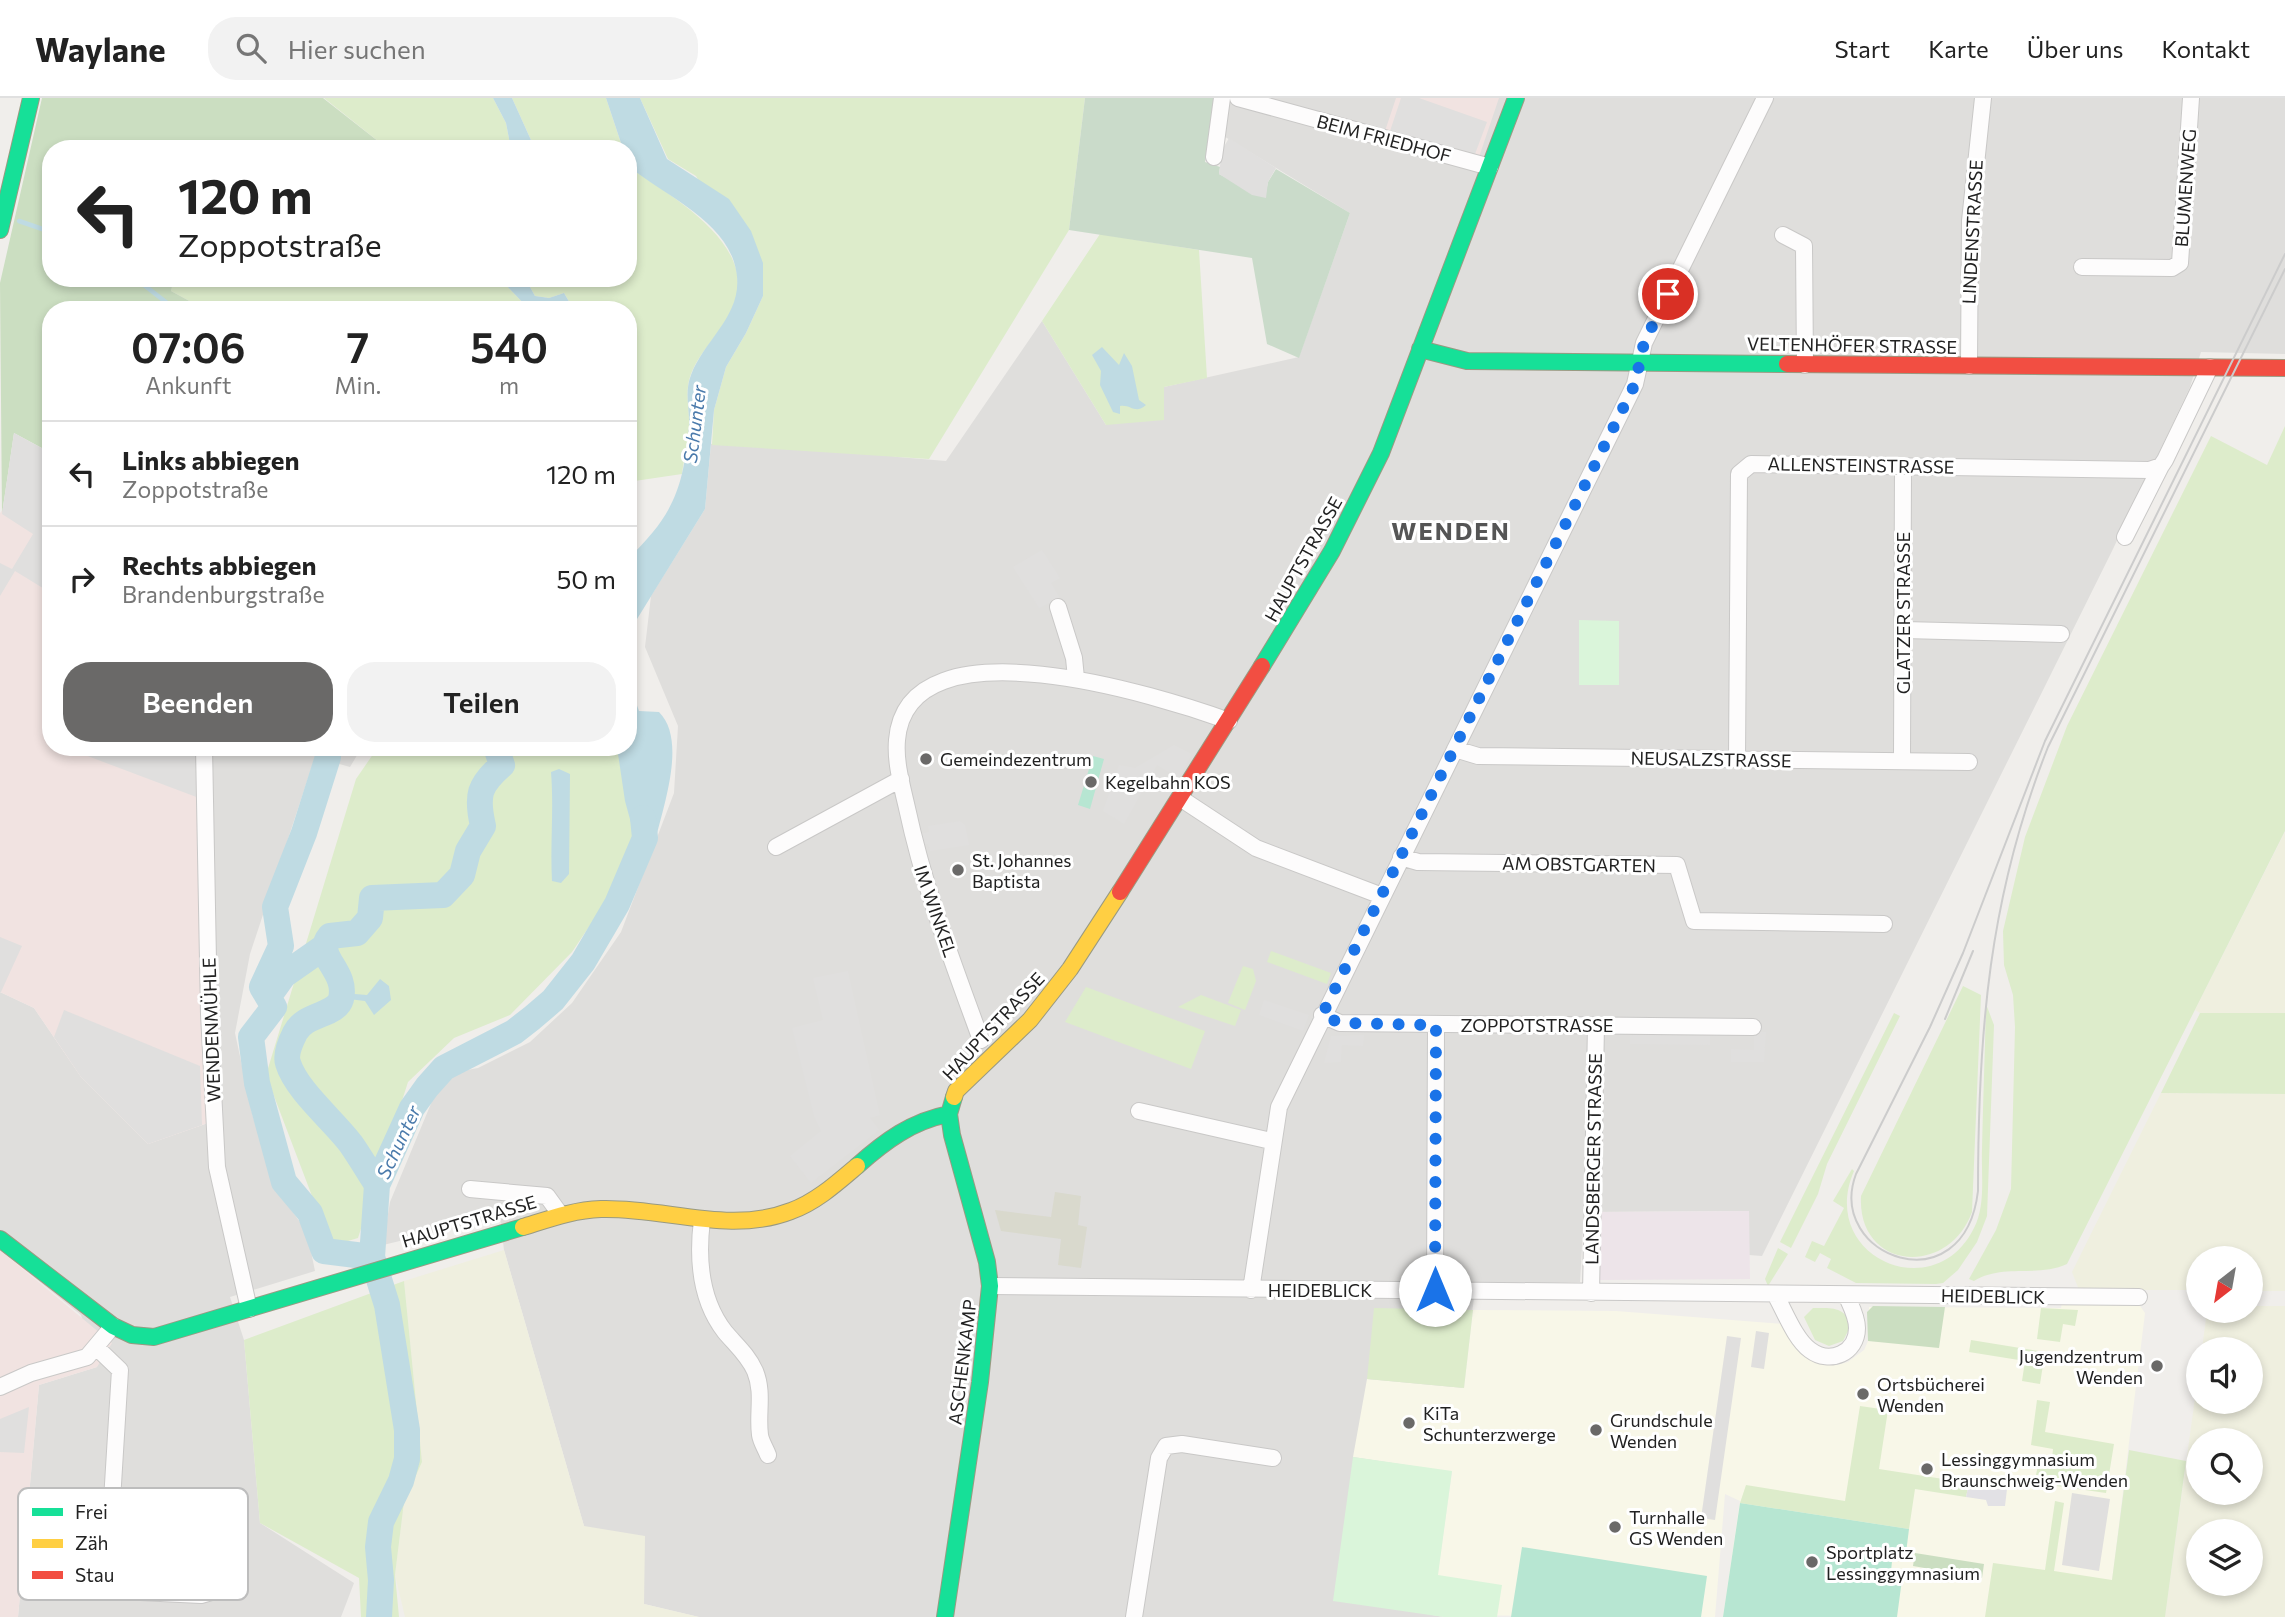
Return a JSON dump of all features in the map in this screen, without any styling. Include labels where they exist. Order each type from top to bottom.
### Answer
[{"type":"main road","points":[[0,230],[31,98]]},
{"type":"main road","name":"HAUPTSTRASSE","points":[[113,1326],[132,1335],[154,1336],[560,1214],[592,1209],[630,1208],[702,1220],[749,1221],[794,1211],[825,1192],[906,1128],[926,1117],[949,1114],[953,1098],[961,1085],[1023,1027],[1070,969],[1229,721],[1332,551],[1381,453],[1516,98]]},
{"type":"main road","name":"VELTENHÖFER STRASSE","points":[[1420,349],[1467,361],[2285,368]]},
{"type":"main road","name":"ASCHENKAMP","points":[[945,1617],[980,1382],[990,1286],[987,1262],[952,1135],[949,1114]]},
{"type":"main road","points":[[0,1239],[113,1326]]},
{"type":"street","points":[[1214,157],[1222,98]]},
{"type":"street","name":"BEIM FRIEDHOF","points":[[1238,98],[1490,167]]},
{"type":"street","points":[[1251,1290],[1271,1141],[1279,1107],[1635,384],[1644,343],[1765,98]]},
{"type":"street","name":"LINDENSTRASSE","points":[[1969,366],[1970,221],[1983,98]]},
{"type":"street","name":"BLUMENWEG","points":[[2082,267],[2172,268],[2180,262],[2191,98]]},
{"type":"street","points":[[1783,235],[1804,246],[1805,365]]},
{"type":"street","points":[[2125,537],[2210,367]]},
{"type":"street","name":"ALLENSTEINSTRASSE","points":[[1737,760],[1739,474],[1751,464],[2149,470],[2161,466]]},
{"type":"street","name":"GLATZER STRASSE","points":[[1902,760],[1903,466]]},
{"type":"street","points":[[1058,607],[1074,659],[1076,678]]},
{"type":"street","points":[[1904,631],[2061,634]]},
{"type":"street","name":"IM WINKEL","points":[[981,1040],[922,875],[901,779],[897,740],[903,716],[918,697],[948,678],[1051,673],[1229,721]]},
{"type":"street","name":"NEUSALZSTRASSE","points":[[1455,749],[1478,756],[1969,762]]},
{"type":"street","name":"WENDENMÜHLE","points":[[204,756],[209,1014],[218,1167],[249,1309]]},
{"type":"street","points":[[776,847],[901,779]]},
{"type":"street","points":[[1180,798],[1256,848],[1382,896]]},
{"type":"street","name":"AM OBSTGARTEN","points":[[1401,857],[1418,862],[1677,866],[1694,921],[1884,925]]},
{"type":"street","name":"ZOPPOTSTRASSE","points":[[1322,1015],[1340,1023],[1753,1027]]},
{"type":"street","points":[[1435,1290],[1436,1025]]},
{"type":"street","name":"LANDSBERGER STRASSE","points":[[1591,1293],[1596,1025]]},
{"type":"street","points":[[1139,1111],[1271,1141]]},
{"type":"street","points":[[470,1189],[547,1196],[560,1214]]},
{"type":"street","points":[[702,1220],[700,1259],[705,1298],[717,1321],[748,1357],[755,1372],[760,1391],[760,1436],[768,1455]]},
{"type":"street","name":"HEIDEBLICK","points":[[990,1286],[1847,1297],[2139,1297]]},
{"type":"street","points":[[1776,1296],[1808,1349],[1818,1355],[1834,1357],[1849,1349],[1856,1335],[1857,1324],[1847,1297]]},
{"type":"street","points":[[0,1387],[31,1373],[87,1357],[113,1326]]},
{"type":"street","points":[[97,1348],[120,1370],[113,1488]]},
{"type":"street","points":[[1134,1617],[1159,1458],[1166,1446],[1182,1444],[1273,1458]]},
{"type":"shaded area","points":[[1228,98],[2285,98],[2285,354],[2201,352],[2190,387],[2113,549],[1762,1256],[1749,1255],[1749,1211],[1584,1212],[1580,1282],[1476,1283],[1432,1615],[1444,1617],[699,1617],[644,1604],[584,1526],[504,1250],[500,1217],[383,1245],[390,1202],[435,1094],[456,1072],[478,1068],[530,1042],[572,1003],[621,932],[674,793],[678,726],[645,647],[651,596],[705,509],[711,444],[752,433],[898,457],[946,461],[1042,321],[1106,425],[1164,387],[1299,357],[1350,213],[1222,135]]},
{"type":"shaded area","points":[[1396,98],[1499,98],[1478,160],[1384,134]]},
{"type":"shaded area","points":[[1401,98],[1419,98],[1487,122],[1475,154],[1390,131]]},
{"type":"shaded area","points":[[1229,138],[1276,168],[1268,182],[1266,198],[1252,195],[1219,174],[1222,150]]},
{"type":"shaded area","points":[[14,433],[42,448],[42,588],[15,571],[0,596],[0,563],[12,569],[33,534],[2,514]]},
{"type":"shaded area","points":[[42,464],[42,756],[198,756],[208,1123],[148,1144],[81,1077],[34,1008],[0,992],[0,513]]},
{"type":"shaded area","points":[[1042,550],[1060,578],[1051,583],[1063,604],[1054,610],[1049,603],[1039,608],[1013,567]]},
{"type":"shaded area","points":[[1174,745],[1192,754],[1179,778],[1157,765],[1124,824],[1103,811],[1119,765],[1135,768]]},
{"type":"shaded area","points":[[88,756],[198,756],[199,798]]},
{"type":"shaded area","points":[[198,756],[357,756],[350,767],[315,757],[250,954],[235,1033],[253,1117],[280,1194],[307,1232],[315,1271],[230,1297],[244,1340],[260,1523],[354,1583],[341,1617],[18,1617],[20,1600],[248,1600],[248,1488],[30,1488],[39,1385],[97,1367],[81,1315],[0,1250],[0,992],[34,1008],[81,1077],[148,1144],[208,1123]]},
{"type":"shaded area","points":[[960,821],[965,825],[969,845],[930,851],[928,844],[924,844],[921,834],[929,832],[928,826]]},
{"type":"shaded area","points":[[0,937],[22,946],[1,992],[0,992]]},
{"type":"shaded area","points":[[848,971],[880,1115],[870,1118],[879,1130],[811,1183],[790,1156],[821,1131],[814,1116],[792,1028],[823,1020],[813,978]]},
{"type":"shaded area","points":[[1264,1000],[1309,1015],[1303,1031],[1259,1015]]},
{"type":"shaded area","points":[[64,1010],[200,1066],[202,1125],[148,1144],[81,1077],[54,1037]]},
{"type":"shaded area","points":[[1754,1032],[1766,1032],[1764,1062],[1731,1062],[1731,1049],[1754,1050]]},
{"type":"shaded area","points":[[1364,1035],[1363,1046],[1342,1045],[1341,1062],[1324,1063],[1331,1036]]},
{"type":"shaded area","points":[[1630,1035],[1710,1036],[1710,1045],[1630,1044]]},
{"type":"shaded area","points":[[1055,1192],[1081,1196],[1078,1225],[1087,1227],[1081,1268],[1058,1265],[1061,1239],[1001,1231],[995,1210],[1051,1217]]},
{"type":"shaded area","points":[[1749,1211],[1750,1279],[1598,1280],[1598,1212]]},
{"type":"shaded area","points":[[0,1250],[112,1343],[97,1367],[39,1385],[30,1488],[18,1488],[18,1617],[0,1617]]},
{"type":"shaded area","points":[[2062,1303],[2138,1303],[2145,1313],[2112,1581],[2047,1617],[1723,1617],[1740,1501],[1725,1494],[1715,1617],[1432,1615],[1452,1472],[1353,1457],[1367,1379],[1464,1388],[1473,1310],[1616,1311],[1784,1324],[1816,1362],[1837,1365],[1848,1362],[1864,1350],[1868,1341],[1869,1307],[2061,1308]]},
{"type":"shaded area","points":[[1756,1331],[1769,1333],[1764,1369],[1751,1367]]},
{"type":"shaded area","points":[[1727,1336],[1741,1338],[1715,1520],[1701,1518]]},
{"type":"shaded area","points":[[29,1407],[24,1453],[0,1452],[0,1419]]},
{"type":"shaded area","points":[[1969,1483],[2007,1489],[2005,1506],[1988,1506],[1986,1500],[1966,1497]]},
{"type":"shaded area","points":[[2072,1493],[2110,1499],[2099,1571],[2062,1565]]},
{"type":"green space","points":[[42,98],[323,98],[377,140],[42,140],[42,287],[172,287],[171,291],[189,301],[42,301],[42,448],[14,433],[2,514],[0,283]]},
{"type":"green space","points":[[324,98],[493,98],[506,123],[509,140],[377,140]]},
{"type":"green space","points":[[512,98],[606,98],[620,140],[531,140]]},
{"type":"green space","points":[[640,98],[1085,98],[1069,230],[929,459],[712,445],[714,410],[726,367],[763,296],[696,176],[668,159]]},
{"type":"green space","points":[[1085,98],[1216,98],[1205,162],[1220,167],[1219,174],[1265,197],[1268,182],[1276,169],[1350,213],[1299,358],[1267,344],[1252,258],[1069,230]]},
{"type":"green space","points":[[637,172],[686,207],[721,241],[733,260],[738,280],[735,302],[691,374],[688,439],[682,474],[637,481],[637,301],[569,301],[564,293],[549,298],[535,296],[530,287],[637,287]]},
{"type":"green space","points":[[1100,234],[1199,250],[1207,378],[1164,387],[1164,420],[1106,425],[1042,321]]},
{"type":"green space","points":[[172,287],[508,287],[521,301],[189,301],[171,291]]},
{"type":"green space","points":[[2285,426],[2285,831],[2067,1264],[2044,1270],[1997,1273],[1974,1281],[1969,1279],[1996,1230],[2011,1189],[2015,1027],[2013,995],[2004,965],[2003,931],[2025,837],[2067,726],[2211,436],[2267,465]]},
{"type":"green space","points":[[1579,620],[1619,621],[1619,685],[1579,685]]},
{"type":"green space","points":[[372,756],[619,756],[639,852],[654,846],[603,906],[572,952],[510,1015],[454,1038],[408,1082],[358,1238],[331,1246],[266,1075],[356,779]]},
{"type":"green space","name":"Kegelbahn KOS","points":[[1093,756],[1104,759],[1090,809],[1078,805]]},
{"type":"green space","points":[[2285,832],[2285,1013],[2200,1013],[2195,1010]]},
{"type":"green space","points":[[1271,951],[1331,973],[1327,984],[1267,962]]},
{"type":"green space","points":[[1243,966],[1253,969],[1256,981],[1245,1010],[1228,1003]]},
{"type":"green space","points":[[1963,986],[1981,995],[1972,1212],[1960,1233],[1944,1248],[1925,1255],[1906,1256],[1888,1251],[1873,1239],[1864,1221],[1861,1196]]},
{"type":"green space","points":[[1086,987],[1205,1031],[1191,1069],[1065,1022]]},
{"type":"green space","points":[[1201,995],[1241,1010],[1235,1026],[1178,1007]]},
{"type":"green space","points":[[1986,1004],[1994,1025],[1987,1216],[1977,1242],[1958,1270],[1943,1283],[1936,1284],[1856,1283],[1827,1268],[1831,1259],[1820,1253],[1815,1262],[1805,1257],[1812,1241],[1824,1246],[1844,1208],[1833,1201],[1852,1169],[1854,1171],[1847,1201],[1852,1227],[1865,1248],[1885,1262],[1909,1268],[1934,1265],[1956,1252],[1974,1228],[1978,1219],[1982,1189]]},
{"type":"green space","points":[[1894,1013],[1900,1016],[1827,1164],[1818,1194],[1791,1248],[1780,1242]]},
{"type":"green space","points":[[2200,1013],[2285,1013],[2285,1094],[2161,1093]]},
{"type":"green space","points":[[2161,1093],[2285,1094],[2285,1291],[2263,1291],[2263,1246],[2186,1246],[2186,1290],[2079,1290],[2072,1272]]},
{"type":"green space","points":[[1778,1248],[1788,1254],[1768,1286],[1765,1279]]},
{"type":"green space","points":[[504,1250],[584,1526],[645,1536],[644,1604],[699,1617],[405,1617],[395,1575],[404,1502],[422,1462],[404,1281]]},
{"type":"green space","points":[[404,1281],[422,1462],[404,1502],[395,1575],[399,1617],[361,1617],[359,1578],[260,1523],[244,1340]]},
{"type":"green space","points":[[1873,1306],[1945,1307],[1939,1348],[1868,1341],[1867,1312]]},
{"type":"green space","points":[[2263,1306],[2285,1306],[2285,1617],[2165,1617],[2186,1464],[2186,1505],[2263,1505],[2263,1428],[2191,1428],[2193,1414],[2263,1414],[2263,1337],[2204,1337],[2205,1323],[2263,1323]]},
{"type":"green space","points":[[1374,1308],[1473,1310],[1464,1388],[1367,1379]]},
{"type":"green space","points":[[1813,1308],[1837,1310],[1845,1315],[1850,1327],[1843,1341],[1829,1346],[1815,1340],[1804,1317]]},
{"type":"green space","points":[[2041,1308],[2078,1310],[2075,1326],[2063,1324],[2060,1342],[2037,1339]]},
{"type":"green space","points":[[1971,1340],[2045,1352],[2040,1384],[2022,1381],[2025,1361],[1969,1352]]},
{"type":"green space","points":[[2037,1400],[2050,1402],[2045,1432],[2114,1444],[2106,1493],[2057,1486],[2058,1478],[2036,1475],[2038,1465],[2051,1467],[2053,1449],[2031,1445]]},
{"type":"green space","points":[[1860,1406],[1888,1410],[1879,1469],[1969,1483],[1966,1497],[1915,1489],[1909,1529],[1740,1503],[1746,1485],[1845,1501]]},
{"type":"green space","points":[[2129,1450],[2186,1461],[2165,1617],[1985,1617],[1993,1563],[2045,1570],[2055,1501],[2064,1503],[2054,1571],[2112,1580]]},
{"type":"green space","points":[[1353,1457],[1452,1471],[1438,1575],[1502,1585],[1497,1617],[1444,1617],[1333,1601]]},
{"type":"green space","name":"Sportplatz Lessinggymnasium","points":[[1740,1503],[1909,1529],[1906,1553],[1893,1552],[1891,1571],[1903,1572],[1897,1617],[1723,1617]]},
{"type":"green space","points":[[1522,1547],[1707,1576],[1701,1617],[1511,1617]]},
{"type":"green space","points":[[1915,1553],[1984,1564],[1982,1578],[1913,1566]]},
{"type":"water","points":[[493,98],[512,98],[531,140],[509,140],[506,123]]},
{"type":"water","points":[[606,98],[640,98],[667,159],[729,199],[751,231],[763,263],[763,296],[726,367],[714,410],[705,509],[637,619],[637,549],[656,529],[679,485],[687,449],[691,375],[729,313],[737,286],[736,270],[721,237],[693,211],[637,172],[637,140],[620,140]]},
{"type":"water","points":[[508,287],[530,287],[535,296],[549,298],[564,293],[569,301],[521,301]]},
{"type":"water","points":[[1102,347],[1119,365],[1124,353],[1132,366],[1139,400],[1146,405],[1142,408],[1120,406],[1120,414],[1113,412],[1100,385],[1101,371],[1092,355]]},
{"type":"water","points":[[637,705],[639,711],[659,712],[672,740],[667,795],[654,846],[639,852],[625,801],[618,756],[637,756]]},
{"type":"water","points":[[559,769],[570,774],[569,874],[561,883],[552,881],[551,772]]},
{"type":"water","points":[[380,979],[389,986],[391,1000],[374,1015],[365,1001],[340,998],[342,993],[367,995]]},
{"type":"waterway","points":[[19,221],[42,229]]},
{"type":"waterway","points":[[147,287],[164,301]]},
{"type":"waterway","points":[[377,1185],[351,1144],[299,1084],[288,1063],[289,1048],[300,1026],[333,1009],[341,999],[340,980],[326,951],[330,936],[357,933],[370,918],[372,898],[443,895],[462,875],[468,851],[483,826],[481,791],[502,765],[499,756]]},
{"type":"waterway","points":[[328,757],[304,833],[275,907],[281,946],[262,987],[274,1007],[251,1037],[257,1083],[284,1182],[310,1213],[324,1251],[372,1257]]},
{"type":"waterway","name":"Schunter","points":[[379,1617],[381,1580],[378,1547],[381,1522],[401,1481],[407,1459],[407,1430],[387,1305],[372,1257],[377,1185],[412,1108],[444,1068],[514,1032],[553,1000],[583,962],[617,904],[645,838],[643,818]]},
{"type":"waterway","points":[[269,996],[284,975],[324,947]]},
{"type":"tram line","points":[[2285,254],[2045,741],[1963,953],[1930,1027],[1856,1174],[1852,1203],[1860,1228],[1877,1247],[1900,1258],[1925,1259],[1949,1249],[1967,1227],[1978,1191],[1981,1076],[1991,965],[2012,857],[2028,802],[2048,747],[2285,269]]},
{"type":"tram line","points":[[1945,1019],[1973,951]]},
{"type":"traffic: fast","points":[[0,230],[31,98]]},
{"type":"traffic: fast","points":[[1262,666],[1332,551],[1381,453],[1516,98]]},
{"type":"traffic: fast","points":[[1420,349],[1467,361],[1787,364]]},
{"type":"traffic: fast","points":[[945,1617],[980,1382],[990,1286],[987,1262],[952,1135],[949,1114],[954,1097]]},
{"type":"traffic: fast","points":[[857,1166],[900,1133],[949,1114]]},
{"type":"traffic: fast","points":[[0,1239],[113,1326],[132,1335],[154,1337],[523,1227]]},
{"type":"traffic: slow","points":[[954,1097],[956,1091],[1030,1020],[1070,969],[1120,892]]},
{"type":"traffic: slow","points":[[523,1227],[571,1213],[601,1209],[625,1209],[721,1220],[768,1218],[809,1203],[857,1166]]},
{"type":"traffic: jam","points":[[1787,364],[2285,368]]},
{"type":"traffic: jam","points":[[1120,892],[1262,666]]},
{"type":"place","name":"Gemeindezentrum","points":[[926,759]]},
{"type":"place","name":"Kegelbahn KOS","points":[[1091,782]]},
{"type":"place","name":"St. Johannes Baptista","points":[[958,870]]},
{"type":"place","name":"Jugendzentrum Wenden","points":[[2157,1366]]},
{"type":"place","name":"Ortsbücherei Wenden","points":[[1863,1394]]},
{"type":"place","name":"KiTa Schunterzwerge","points":[[1409,1423]]},
{"type":"place","name":"Grundschule Wenden","points":[[1596,1430]]},
{"type":"place","name":"Lessinggymnasium Braunschweig-Wenden","points":[[1927,1469]]},
{"type":"place","name":"Turnhalle GS Wenden","points":[[1615,1527]]},
{"type":"place","name":"Sportplatz Lessinggymnasium","points":[[1812,1562]]},
{"type":"district","name":"WENDEN","points":[[1451,530]]},
{"type":"route","points":[[1435,1290],[1436,1025],[1340,1023],[1322,1015],[1635,384],[1644,343],[1668,294]]}]
